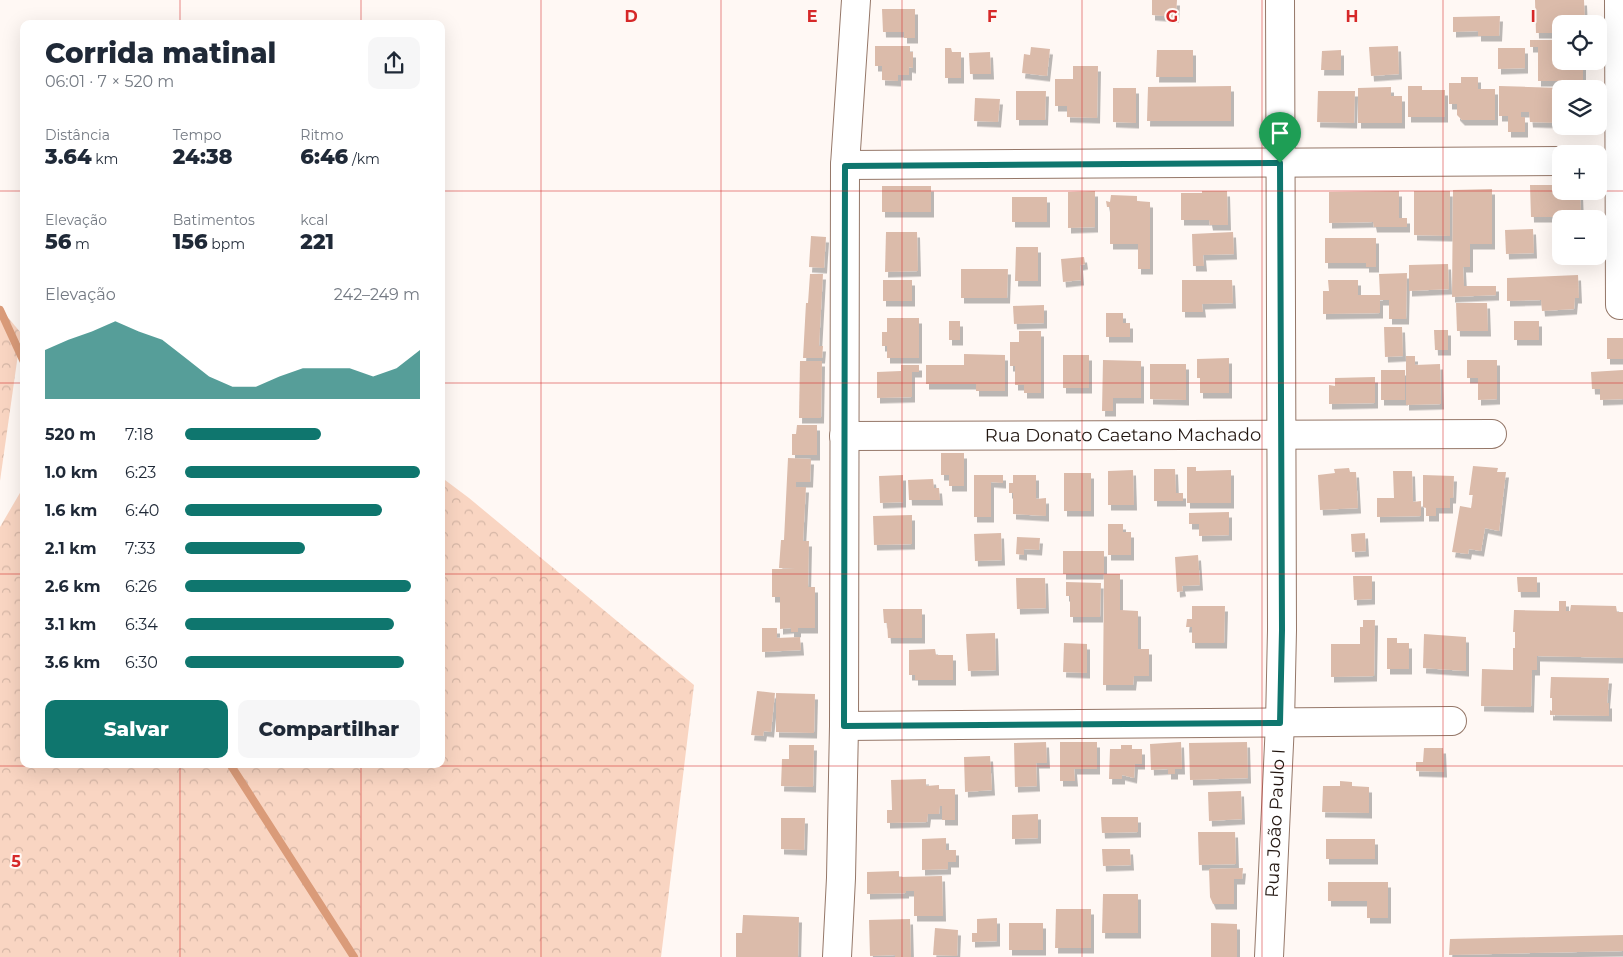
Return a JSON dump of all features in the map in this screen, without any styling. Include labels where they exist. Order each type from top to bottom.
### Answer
[{"type":"street","points":[[837,957],[841,878],[844,726],[845,166],[856,0]]},
{"type":"street","name":"Rua João Paulo I","points":[[1269,957],[1280,723],[1282,630],[1280,0]]},
{"type":"street","points":[[1619,0],[1614,161],[1620,305]]},
{"type":"street","points":[[845,166],[1552,161]]},
{"type":"street","name":"Rua Donato Caetano Machado","points":[[844,436],[1492,434]]},
{"type":"street","points":[[844,726],[1452,722]]},
{"type":"green space","points":[[0,308],[20,332],[20,340],[0,481]]},
{"type":"green space","points":[[445,480],[694,685],[661,957],[0,957],[0,527],[20,493],[20,768],[445,768]]},
{"type":"building","points":[[1152,0],[1177,0],[1176,17],[1152,15]]},
{"type":"building","points":[[1535,0],[1584,0],[1585,15],[1552,15],[1552,33],[1536,33]]},
{"type":"building","points":[[882,9],[915,9],[915,38],[904,38],[904,32],[883,32]]},
{"type":"building","points":[[1500,16],[1499,36],[1478,36],[1478,31],[1453,32],[1453,17]]},
{"type":"building","points":[[1530,40],[1552,40],[1552,70],[1583,70],[1583,80],[1538,81],[1538,47],[1530,47]]},
{"type":"building","points":[[875,46],[910,46],[910,52],[913,52],[913,68],[909,67],[909,75],[898,75],[898,81],[882,80],[882,66],[875,66]]},
{"type":"building","points":[[1398,46],[1399,74],[1371,76],[1369,47]]},
{"type":"building","points":[[1031,47],[1050,49],[1047,76],[1022,73],[1024,54],[1030,55]]},
{"type":"building","points":[[945,48],[951,48],[952,52],[961,52],[961,78],[945,78]]},
{"type":"building","points":[[1498,48],[1525,48],[1525,68],[1498,69]]},
{"type":"building","points":[[1157,50],[1193,50],[1193,77],[1156,77]]},
{"type":"building","points":[[1341,50],[1341,70],[1321,70],[1322,51]]},
{"type":"building","points":[[990,52],[991,74],[970,74],[969,53]]},
{"type":"building","points":[[1073,66],[1098,66],[1097,118],[1067,117],[1067,106],[1055,106],[1055,79],[1073,79]]},
{"type":"building","points":[[1461,77],[1478,77],[1478,89],[1495,89],[1495,120],[1462,120],[1457,115],[1457,104],[1449,104],[1449,83],[1461,83]]},
{"type":"building","points":[[1231,86],[1231,121],[1147,121],[1148,87]]},
{"type":"building","points":[[1408,86],[1422,86],[1422,90],[1445,90],[1445,117],[1408,117]]},
{"type":"building","points":[[1499,86],[1552,88],[1552,123],[1530,122],[1529,112],[1521,112],[1521,117],[1525,117],[1525,132],[1508,132],[1508,116],[1499,116]]},
{"type":"building","points":[[1391,87],[1391,96],[1402,96],[1402,123],[1358,123],[1358,88]]},
{"type":"building","points":[[1113,88],[1136,88],[1136,123],[1113,122]]},
{"type":"building","points":[[1016,91],[1046,91],[1045,120],[1016,120]]},
{"type":"building","points":[[1318,91],[1355,91],[1354,123],[1317,122]]},
{"type":"building","points":[[975,98],[1000,99],[998,122],[974,121]]},
{"type":"building","points":[[1530,185],[1552,185],[1552,200],[1580,200],[1581,210],[1552,210],[1552,217],[1531,217]]},
{"type":"building","points":[[882,186],[931,186],[931,212],[882,212]]},
{"type":"building","points":[[1492,189],[1492,244],[1470,244],[1470,267],[1463,267],[1464,286],[1496,286],[1496,295],[1452,297],[1453,190]]},
{"type":"building","points":[[1095,191],[1095,227],[1068,228],[1068,192]]},
{"type":"building","points":[[1202,191],[1227,191],[1228,225],[1210,225],[1209,220],[1181,220],[1181,193],[1202,193]]},
{"type":"building","points":[[1399,191],[1399,218],[1407,218],[1407,227],[1374,227],[1373,222],[1329,223],[1329,192]]},
{"type":"building","points":[[1414,191],[1450,191],[1450,236],[1414,235]]},
{"type":"building","points":[[1111,195],[1137,196],[1137,201],[1150,202],[1150,269],[1138,269],[1138,244],[1110,244],[1110,207],[1107,207],[1106,201],[1110,202]]},
{"type":"building","points":[[1012,197],[1047,197],[1047,222],[1012,222]]},
{"type":"building","points":[[1533,229],[1534,253],[1506,254],[1505,230]]},
{"type":"building","points":[[886,232],[917,232],[918,271],[885,272]]},
{"type":"building","points":[[1233,232],[1234,254],[1203,255],[1204,266],[1193,266],[1192,234]]},
{"type":"building","points":[[811,236],[826,237],[824,268],[809,267]]},
{"type":"building","points":[[1325,238],[1376,238],[1376,267],[1366,267],[1366,263],[1325,263]]},
{"type":"building","points":[[1016,247],[1038,247],[1038,281],[1015,281]]},
{"type":"building","points":[[1084,257],[1085,264],[1080,265],[1081,280],[1063,282],[1061,259]]},
{"type":"building","points":[[1448,264],[1449,289],[1409,291],[1409,265]]},
{"type":"building","points":[[961,269],[1008,269],[1007,298],[961,298]]},
{"type":"building","points":[[1407,273],[1406,319],[1389,319],[1389,300],[1380,300],[1380,313],[1323,314],[1323,291],[1329,291],[1328,280],[1358,280],[1358,295],[1380,295],[1379,274]]},
{"type":"building","points":[[810,274],[823,274],[819,346],[823,346],[822,358],[803,358],[806,303],[808,303]]},
{"type":"building","points":[[1578,275],[1579,298],[1575,298],[1574,309],[1542,311],[1541,300],[1507,301],[1507,278]]},
{"type":"building","points":[[883,280],[912,280],[912,301],[883,301]]},
{"type":"building","points":[[1182,280],[1232,280],[1233,303],[1202,304],[1203,312],[1182,312]]},
{"type":"building","points":[[1456,303],[1487,303],[1488,331],[1457,331]]},
{"type":"building","points":[[1044,305],[1044,323],[1014,324],[1013,306]]},
{"type":"building","points":[[1106,313],[1123,313],[1123,323],[1130,323],[1130,337],[1106,337]]},
{"type":"building","points":[[887,318],[919,318],[919,358],[887,358],[887,346],[882,346],[882,332],[887,332]]},
{"type":"building","points":[[949,321],[960,321],[960,340],[949,340]]},
{"type":"building","points":[[1514,321],[1539,321],[1539,340],[1514,340]]},
{"type":"building","points":[[1384,327],[1402,327],[1403,356],[1385,357]]},
{"type":"building","points":[[1434,330],[1448,330],[1448,350],[1435,350]]},
{"type":"building","points":[[1019,331],[1041,331],[1041,393],[1024,393],[1024,385],[1015,385],[1015,366],[1010,366],[1010,342],[1019,342]]},
{"type":"building","points":[[1607,338],[1623,338],[1623,359],[1607,359]]},
{"type":"building","points":[[964,354],[1005,355],[1005,391],[976,391],[976,384],[926,384],[926,365],[964,365]]},
{"type":"building","points":[[1063,355],[1089,355],[1089,388],[1063,388]]},
{"type":"building","points":[[1406,356],[1415,356],[1415,365],[1440,364],[1441,404],[1406,405]]},
{"type":"building","points":[[1229,358],[1229,393],[1200,393],[1200,378],[1197,378],[1197,359]]},
{"type":"building","points":[[1103,360],[1141,361],[1141,398],[1113,398],[1113,411],[1102,411]]},
{"type":"building","points":[[1467,360],[1497,360],[1497,399],[1478,400],[1478,378],[1467,378]]},
{"type":"building","points":[[800,361],[822,361],[821,418],[799,418]]},
{"type":"building","points":[[1150,364],[1186,364],[1186,400],[1150,399]]},
{"type":"building","points":[[901,365],[919,365],[919,372],[912,372],[912,397],[877,398],[877,372],[901,371]]},
{"type":"building","points":[[1381,370],[1405,370],[1405,400],[1381,400]]},
{"type":"building","points":[[1623,370],[1623,399],[1600,400],[1600,389],[1592,389],[1591,372]]},
{"type":"building","points":[[1375,377],[1375,403],[1329,404],[1329,385],[1335,386],[1335,378]]},
{"type":"building","points":[[797,425],[817,425],[817,455],[792,455],[792,434],[796,434]]},
{"type":"building","points":[[941,453],[964,453],[964,486],[949,486],[949,475],[941,475]]},
{"type":"building","points":[[788,458],[811,459],[810,482],[796,482],[796,487],[806,487],[803,541],[809,541],[808,587],[815,587],[815,628],[798,628],[798,632],[791,632],[791,628],[780,629],[780,597],[772,597],[772,569],[795,569],[779,568],[781,540],[784,540]]},
{"type":"building","points":[[1473,466],[1498,468],[1497,472],[1506,472],[1499,531],[1485,528],[1481,551],[1469,549],[1468,554],[1452,552],[1460,506],[1471,508],[1473,495],[1469,495]]},
{"type":"building","points":[[1187,467],[1196,467],[1196,471],[1231,470],[1231,503],[1187,503]]},
{"type":"building","points":[[1349,468],[1350,472],[1356,472],[1358,508],[1320,510],[1318,475],[1335,473],[1334,469]]},
{"type":"building","points":[[1154,469],[1175,469],[1176,493],[1183,493],[1183,501],[1154,501]]},
{"type":"building","points":[[1133,470],[1134,505],[1108,505],[1108,471]]},
{"type":"building","points":[[1393,471],[1412,471],[1413,502],[1421,501],[1421,516],[1377,517],[1377,498],[1394,498]]},
{"type":"building","points":[[1064,473],[1091,473],[1091,511],[1064,511]]},
{"type":"building","points":[[903,475],[903,502],[880,503],[879,476]]},
{"type":"building","points":[[974,475],[1003,475],[1003,483],[991,482],[991,517],[974,517]]},
{"type":"building","points":[[1013,475],[1036,475],[1036,499],[1046,498],[1046,516],[1013,514],[1013,493],[1009,493],[1009,483],[1013,483]]},
{"type":"building","points":[[1423,475],[1454,476],[1453,498],[1450,498],[1450,508],[1436,508],[1436,516],[1426,516],[1426,508],[1423,507]]},
{"type":"building","points":[[933,479],[934,488],[939,488],[940,500],[909,500],[908,480]]},
{"type":"building","points":[[1229,512],[1229,535],[1199,536],[1199,524],[1189,524],[1189,513]]},
{"type":"building","points":[[912,515],[912,544],[874,545],[873,516]]},
{"type":"building","points":[[1108,524],[1123,524],[1123,532],[1131,532],[1131,555],[1108,555]]},
{"type":"building","points":[[1001,533],[1002,560],[975,561],[974,534]]},
{"type":"building","points":[[1365,533],[1366,551],[1352,552],[1351,534]]},
{"type":"building","points":[[1017,537],[1040,538],[1039,550],[1024,549],[1024,555],[1016,554]]},
{"type":"building","points":[[1063,551],[1104,551],[1104,574],[1063,574]]},
{"type":"building","points":[[1198,555],[1200,585],[1182,586],[1183,591],[1177,592],[1175,557]]},
{"type":"building","points":[[1104,574],[1120,574],[1120,610],[1138,611],[1138,649],[1149,649],[1149,676],[1134,676],[1133,685],[1103,685]]},
{"type":"building","points":[[1353,576],[1372,576],[1372,599],[1354,600]]},
{"type":"building","points":[[1517,577],[1537,577],[1537,592],[1518,592]]},
{"type":"building","points":[[1016,578],[1045,578],[1046,608],[1017,609]]},
{"type":"building","points":[[1066,582],[1101,583],[1100,617],[1070,617],[1070,596],[1066,596]]},
{"type":"building","points":[[1559,601],[1566,601],[1566,611],[1570,611],[1571,605],[1616,606],[1617,612],[1623,612],[1623,658],[1537,656],[1537,670],[1532,670],[1531,707],[1481,706],[1482,669],[1513,670],[1513,648],[1515,648],[1515,632],[1513,632],[1514,610],[1559,611]]},
{"type":"building","points":[[1192,606],[1225,606],[1224,643],[1192,643],[1192,627],[1186,627],[1187,619],[1192,619]]},
{"type":"building","points":[[883,609],[922,609],[922,638],[888,638],[887,623],[884,623]]},
{"type":"building","points":[[1363,620],[1375,620],[1374,676],[1331,677],[1331,644],[1360,644],[1360,627],[1363,627]]},
{"type":"building","points":[[762,628],[777,628],[777,638],[800,637],[801,650],[762,652]]},
{"type":"building","points":[[995,633],[996,670],[968,671],[966,634]]},
{"type":"building","points":[[1424,634],[1466,637],[1466,671],[1423,668]]},
{"type":"building","points":[[1387,638],[1397,638],[1397,643],[1409,643],[1409,669],[1387,669]]},
{"type":"building","points":[[1064,643],[1087,644],[1087,673],[1063,672]]},
{"type":"building","points":[[935,649],[936,655],[953,655],[953,680],[915,680],[915,675],[909,675],[909,650]]},
{"type":"building","points":[[1551,677],[1609,678],[1607,703],[1609,703],[1609,716],[1550,715],[1550,710],[1552,711],[1552,698],[1550,698]]},
{"type":"building","points":[[757,691],[775,693],[771,732],[764,731],[763,736],[751,735]]},
{"type":"building","points":[[776,693],[815,694],[814,733],[776,732]]},
{"type":"building","points":[[1046,742],[1047,763],[1036,763],[1037,786],[1015,787],[1014,743]]},
{"type":"building","points":[[1060,742],[1097,742],[1097,769],[1074,769],[1075,781],[1060,781]]},
{"type":"building","points":[[1181,742],[1182,769],[1175,769],[1175,774],[1168,774],[1168,769],[1151,770],[1150,744]]},
{"type":"building","points":[[1247,742],[1248,778],[1190,780],[1189,743]]},
{"type":"building","points":[[789,745],[814,745],[813,787],[781,786],[782,759],[789,759]]},
{"type":"building","points":[[1121,745],[1132,745],[1132,749],[1142,749],[1142,764],[1135,764],[1134,778],[1122,775],[1122,779],[1109,779],[1110,749],[1121,749]]},
{"type":"building","points":[[1424,748],[1443,748],[1444,772],[1416,771],[1416,762],[1423,762]]},
{"type":"building","points":[[990,756],[992,790],[965,792],[964,757]]},
{"type":"building","points":[[926,779],[926,786],[939,785],[939,789],[955,789],[955,820],[942,820],[942,806],[940,806],[939,814],[928,814],[927,822],[887,823],[887,810],[892,810],[891,780]]},
{"type":"building","points":[[1340,781],[1352,782],[1352,786],[1369,787],[1369,813],[1322,812],[1323,786],[1340,786]]},
{"type":"building","points":[[1241,791],[1242,819],[1209,821],[1208,792]]},
{"type":"building","points":[[1038,814],[1038,838],[1012,839],[1012,815]]},
{"type":"building","points":[[1101,817],[1138,817],[1138,832],[1102,833]]},
{"type":"building","points":[[781,818],[805,818],[804,850],[781,849]]},
{"type":"building","points":[[1198,832],[1235,832],[1236,864],[1199,865]]},
{"type":"building","points":[[946,838],[946,850],[956,850],[956,862],[948,862],[948,869],[922,870],[922,839]]},
{"type":"building","points":[[1326,839],[1375,839],[1375,859],[1326,859]]},
{"type":"building","points":[[1102,849],[1130,849],[1131,865],[1103,866]]},
{"type":"building","points":[[1243,868],[1242,879],[1234,879],[1234,904],[1213,904],[1210,897],[1209,869]]},
{"type":"building","points":[[899,871],[899,877],[942,876],[943,916],[914,916],[914,891],[867,894],[867,872]]},
{"type":"building","points":[[1328,882],[1388,882],[1388,918],[1367,918],[1367,901],[1328,901]]},
{"type":"building","points":[[1103,894],[1138,894],[1138,933],[1102,933]]},
{"type":"building","points":[[1056,909],[1091,909],[1091,948],[1055,948]]},
{"type":"building","points":[[743,915],[799,917],[798,957],[736,957],[736,933],[742,933]]},
{"type":"building","points":[[997,918],[997,941],[972,942],[972,933],[977,933],[977,919]]},
{"type":"building","points":[[910,919],[911,957],[895,957],[895,955],[870,956],[869,920]]},
{"type":"building","points":[[1009,923],[1043,923],[1043,950],[1009,950]]},
{"type":"building","points":[[1211,923],[1237,924],[1237,957],[1211,957]]},
{"type":"building","points":[[935,928],[958,930],[957,956],[933,955]]},
{"type":"building","points":[[1623,935],[1623,951],[1449,955],[1450,939]]},
{"type":"waterway","points":[[0,310],[20,353]]},
{"type":"waterway","points":[[233,768],[354,957]]},
{"type":"route","points":[[1280,163],[1282,630],[1280,723],[844,726],[845,166],[1280,163]]}]
